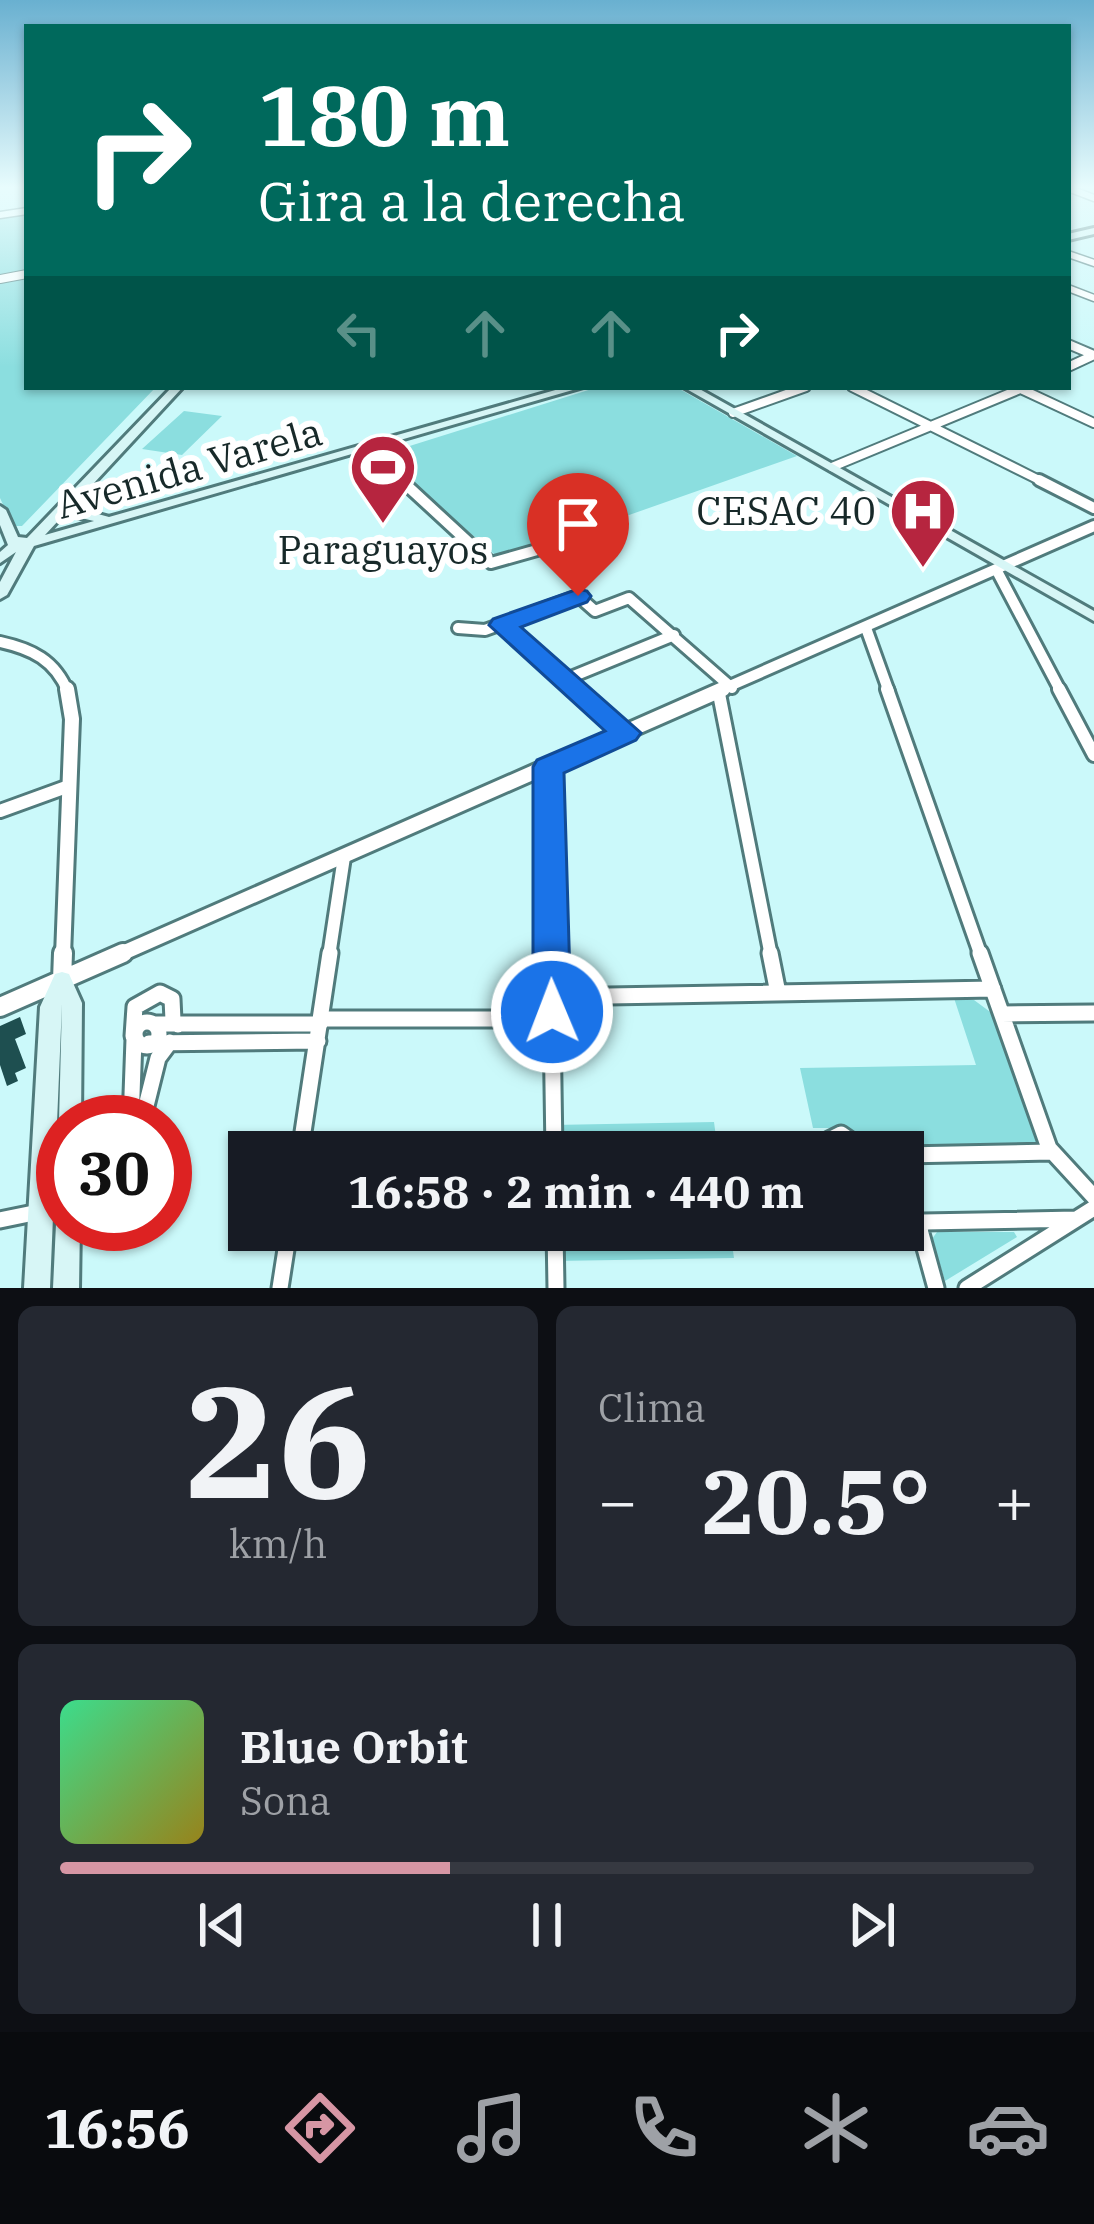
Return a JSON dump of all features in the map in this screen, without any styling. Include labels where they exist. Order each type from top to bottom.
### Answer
[{"type":"main road","points":[[0,595],[18,542],[74,496],[171,390]]},
{"type":"main road","points":[[0,559],[171,390]]},
{"type":"main road","name":"Avenida Varela","points":[[18,542],[116,520],[568,390]]},
{"type":"main road","points":[[693,390],[1001,569],[1094,617]]},
{"type":"main road","points":[[74,496],[82,514],[116,520]]},
{"type":"main road","points":[[0,510],[18,542]]},
{"type":"main road","points":[[62,980],[72,1003],[70,1095]]},
{"type":"main road","points":[[51,1095],[50,1007],[62,980]]},
{"type":"main road","points":[[37,1288],[44,1251]]},
{"type":"main road","points":[[66,1288],[67,1251]]},
{"type":"street","points":[[1071,289],[1084,295]]},
{"type":"street","points":[[1071,299],[1094,295]]},
{"type":"street","points":[[733,413],[798,390]]},
{"type":"street","points":[[858,390],[1094,508]]},
{"type":"street","points":[[832,467],[1016,390]]},
{"type":"street","points":[[1024,390],[1094,423]]},
{"type":"street","points":[[365,448],[491,563],[502,564],[590,535]]},
{"type":"street","points":[[0,1007],[1094,526]]},
{"type":"street","points":[[1001,569],[1094,755]]},
{"type":"street","points":[[458,628],[485,630],[578,596],[595,611],[629,598],[674,635],[725,691],[778,993]]},
{"type":"street","points":[[502,625],[626,733]]},
{"type":"street","points":[[866,628],[1051,1152],[1094,1197]]},
{"type":"street","points":[[564,680],[674,635]]},
{"type":"street","points":[[0,643],[36,651],[64,676],[72,718],[62,980]]},
{"type":"street","points":[[548,767],[554,1131]]},
{"type":"street","points":[[0,811],[69,786]]},
{"type":"street","points":[[304,1131],[344,856]]},
{"type":"street","points":[[552,997],[993,989]]},
{"type":"street","points":[[134,1095],[139,1039],[135,1006],[160,993],[172,999],[173,1020],[178,1025]]},
{"type":"street","points":[[1002,1014],[1094,1013]]},
{"type":"street","points":[[139,1039],[170,1042],[320,1028],[552,1019]]},
{"type":"street","points":[[139,1039],[159,1034],[155,1024],[320,1028]]},
{"type":"street","points":[[149,1095],[158,1058],[170,1042]]},
{"type":"street","points":[[924,1155],[1051,1152]]},
{"type":"street","points":[[978,1285],[1094,1208]]},
{"type":"street","points":[[0,1220],[36,1213]]},
{"type":"street","points":[[936,1288],[920,1230],[923,1222],[1076,1219]]},
{"type":"street","points":[[280,1288],[286,1251]]},
{"type":"street","points":[[555,1251],[556,1288]]},
{"type":"shaded area","points":[[0,247],[24,247],[24,272],[0,277]]},
{"type":"shaded area","points":[[24,279],[24,390],[153,390],[22,526],[13,526],[0,498],[0,283]]},
{"type":"shaded area","points":[[588,390],[681,390],[797,456],[501,560],[381,455]]},
{"type":"shaded area","points":[[184,411],[222,416],[182,455],[142,449]]},
{"type":"shaded area","points":[[954,998],[974,1000],[993,1014],[1041,1146],[924,1150],[924,1131],[813,1128],[800,1068],[976,1065]]},
{"type":"shaded area","points":[[714,1122],[715,1131],[553,1131],[553,1125]]},
{"type":"shaded area","points":[[937,1232],[1014,1232],[1017,1237],[945,1281],[932,1239]]},
{"type":"shaded area","points":[[555,1251],[733,1251],[734,1258],[555,1261]]},
{"type":"building","points":[[20,1017],[26,1034],[15,1039],[26,1068],[15,1073],[18,1081],[7,1086],[0,1065],[0,1026]]},
{"type":"place","name":"Paraguayos","points":[[383,526]]},
{"type":"place","name":"CESAC 40","points":[[923,570]]},
{"type":"route","points":[[552,1012],[548,767],[626,733],[502,625],[578,596]]}]
